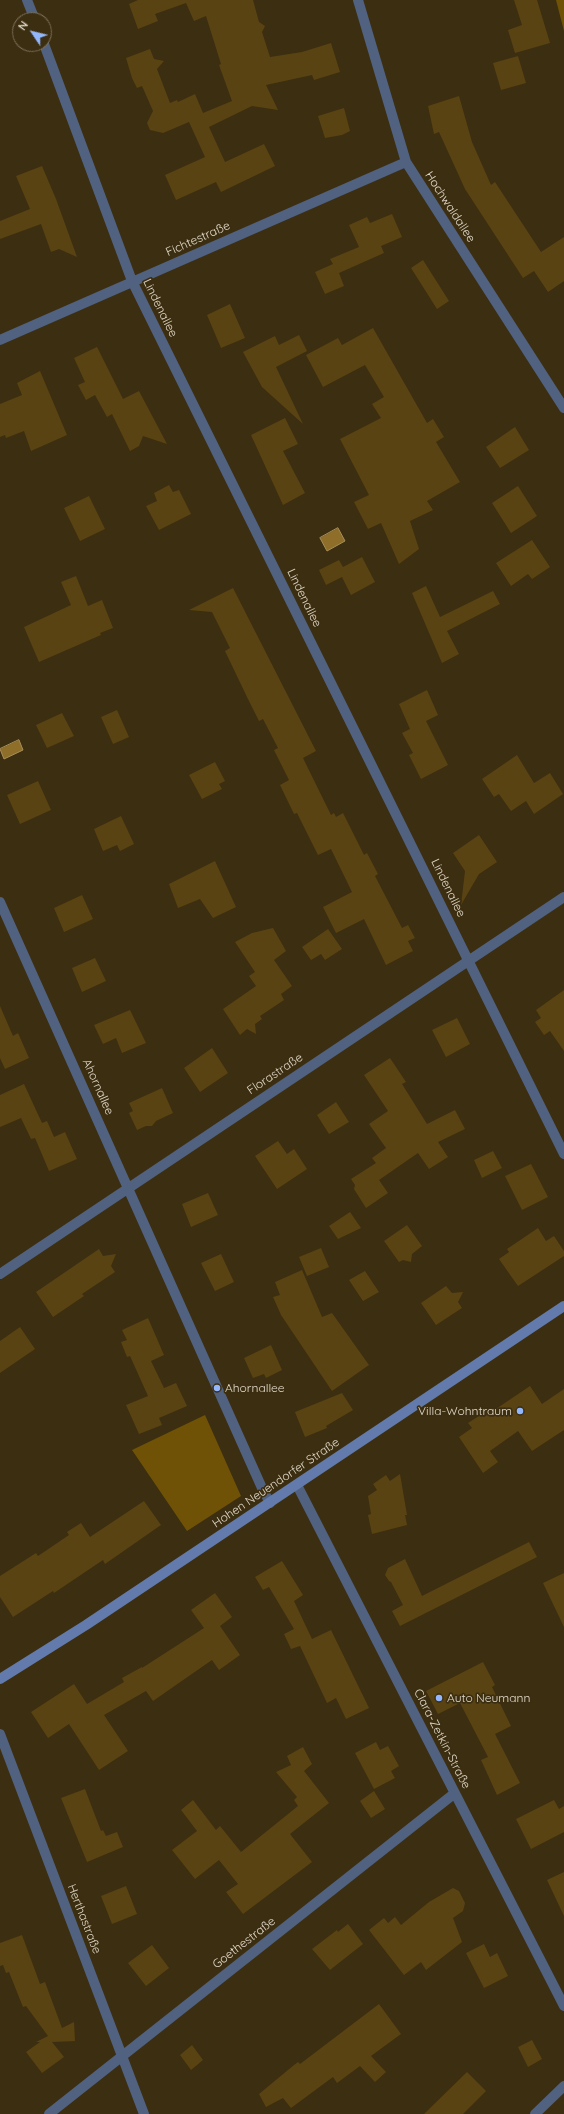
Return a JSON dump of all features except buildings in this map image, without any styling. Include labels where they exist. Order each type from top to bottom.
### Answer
[{"type":"main road","name":"Hohen Neuendorfer Straße","points":[[0,1679],[93,1620],[270,1503],[564,1306]]},
{"type":"street","points":[[27,0],[32,12]]},
{"type":"street","name":"Hochwaldallee","points":[[358,0],[406,162],[564,408]]},
{"type":"street","name":"Lindenallee","points":[[47,52],[132,282],[470,960],[564,1154]]},
{"type":"street","name":"Fichtestraße","points":[[0,340],[406,162]]},
{"type":"street","name":"Florastraße","points":[[0,1274],[564,897]]},
{"type":"street","name":"Ahornallee","points":[[0,902],[260,1484],[270,1503]]},
{"type":"street","name":"Clara-Zetkin-Straße","points":[[297,1485],[564,2006]]},
{"type":"street","name":"Herthastraße","points":[[0,1734],[144,2114]]},
{"type":"street","name":"Goethestraße","points":[[48,2114],[455,1793]]},
{"type":"street","points":[[535,2114],[564,2086]]},
{"type":"shaded area","points":[[556,0],[564,0],[564,31]]},
{"type":"shaded area","points":[[338,528],[345,541],[327,551],[320,538]]},
{"type":"shaded area","points":[[19,740],[23,750],[4,759],[0,749]]},
{"type":"shaded area","points":[[205,1415],[241,1496],[187,1531],[132,1450]]},
{"type":"place","name":"Ahornallee","points":[[217,1388]]},
{"type":"place","name":"Villa-Wohntraum","points":[[520,1411]]},
{"type":"place","name":"Auto Neumann","points":[[439,1698]]}]
